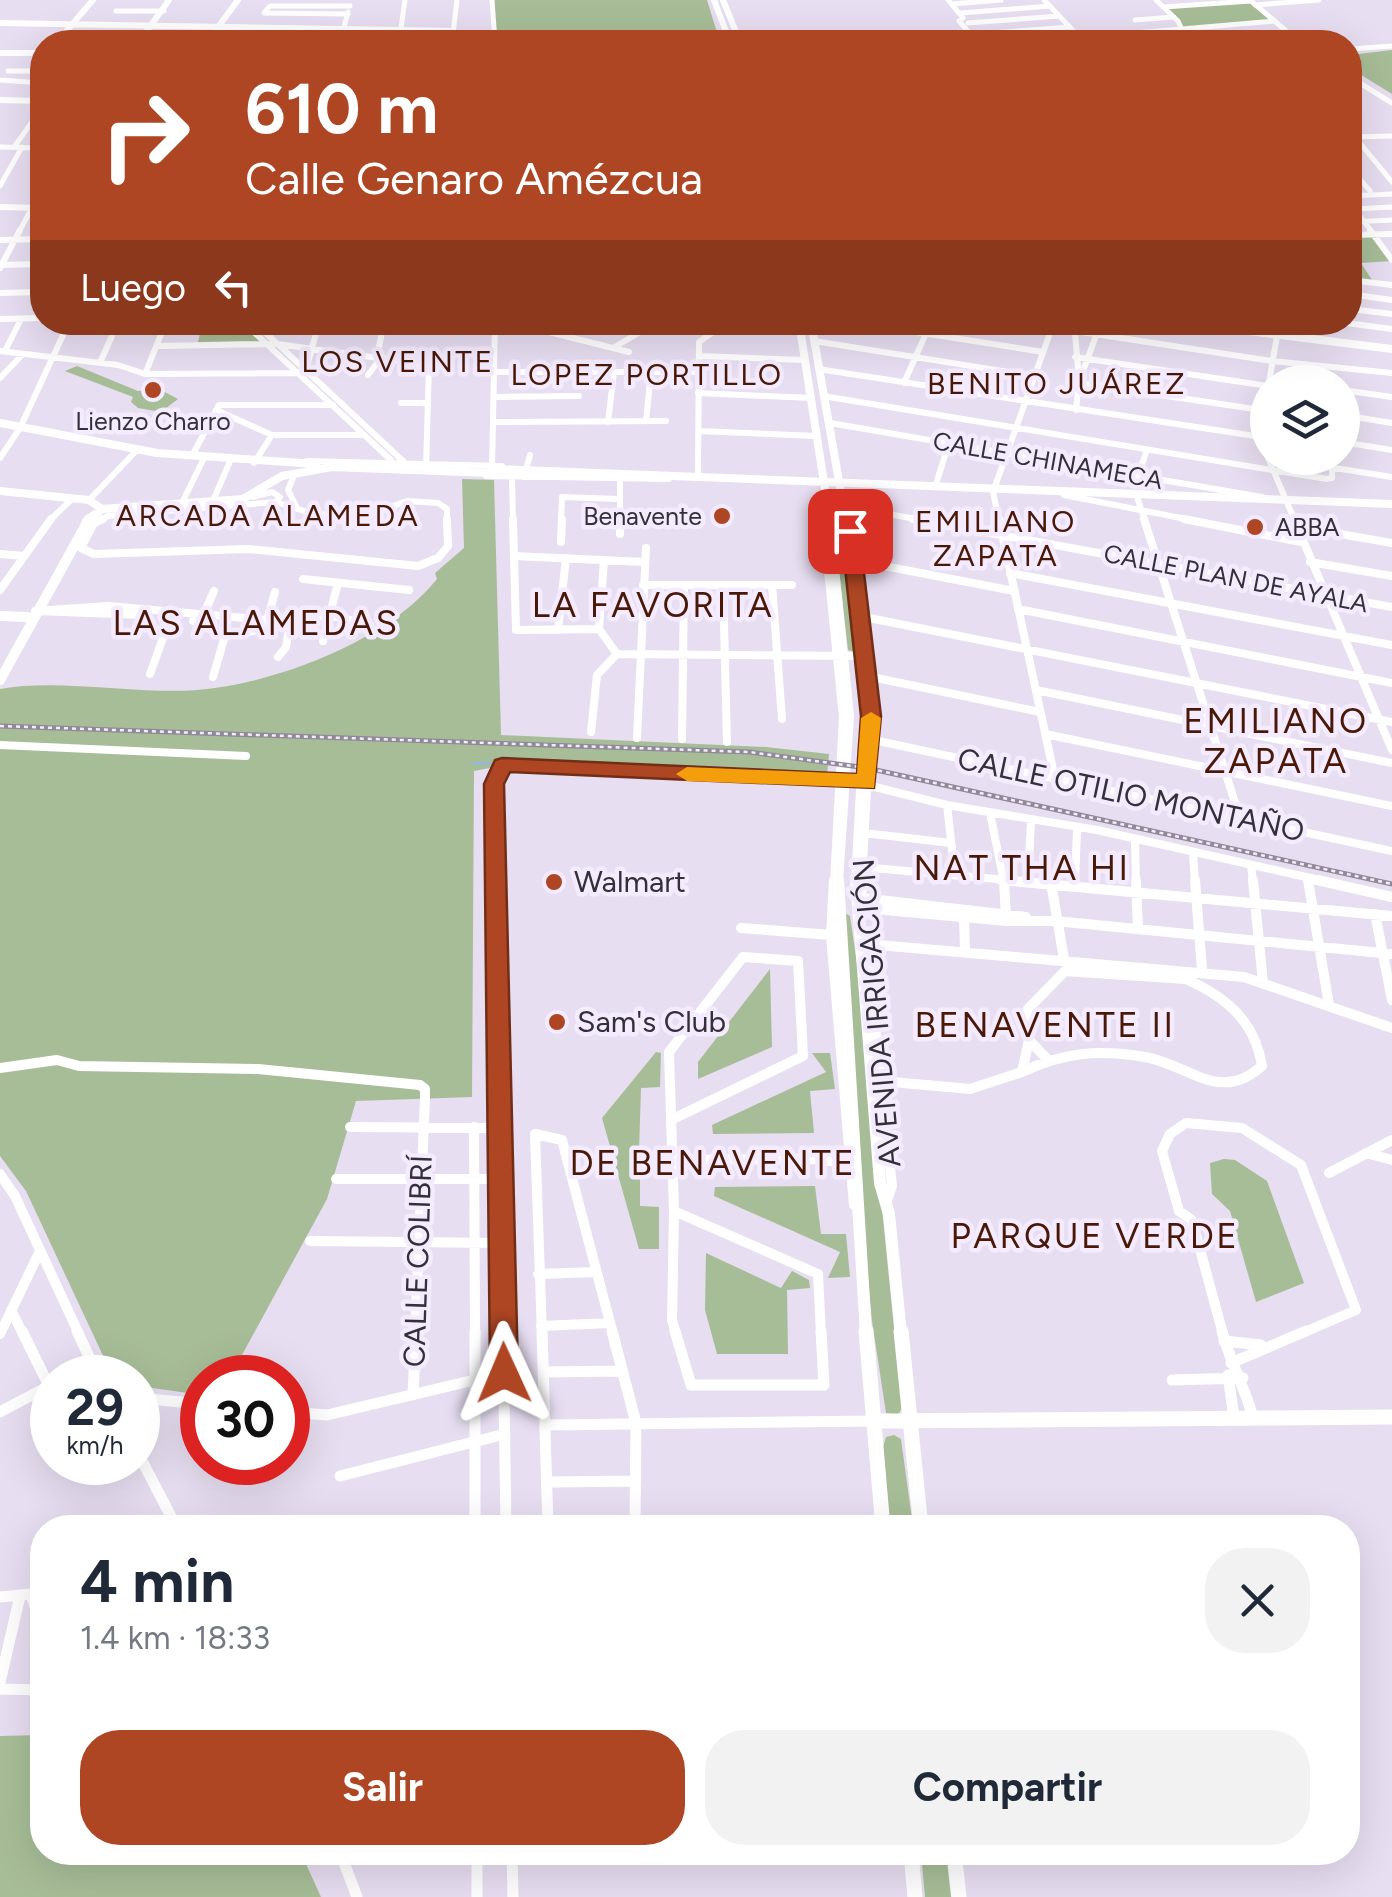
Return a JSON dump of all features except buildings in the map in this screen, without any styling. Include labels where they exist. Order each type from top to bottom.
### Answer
[{"type":"main road","points":[[68,30],[94,0]]},
{"type":"main road","points":[[150,30],[169,0]]},
{"type":"main road","points":[[215,30],[238,0]]},
{"type":"main road","points":[[716,0],[735,30]]},
{"type":"main road","points":[[716,0],[720,30]]},
{"type":"main road","points":[[716,0],[727,30]]},
{"type":"main road","points":[[0,23],[400,30]]},
{"type":"main road","points":[[0,52],[30,52]]},
{"type":"main road","points":[[0,97],[30,103]]},
{"type":"main road","points":[[0,207],[30,207]]},
{"type":"main road","name":"AVENIDA IRRIGACIÓN","points":[[801,335],[834,561],[849,716],[837,900],[858,1187],[856,1212],[882,1515]]},
{"type":"main road","name":"AVENIDA IRRIGACIÓN","points":[[813,335],[851,561],[865,716],[855,902],[880,1183],[888,1201],[920,1515]]},
{"type":"main road","points":[[1271,335],[1392,347]]},
{"type":"main road","points":[[1331,335],[1392,347]]},
{"type":"main road","points":[[0,423],[137,450],[269,464],[359,463],[804,482],[839,478],[864,484],[1265,497],[1285,501]]},
{"type":"main road","points":[[0,491],[96,504],[212,501],[256,494],[272,481],[293,475],[359,463]]},
{"type":"main road","points":[[269,464],[272,481]]},
{"type":"main road","points":[[669,477],[804,482],[823,478]]},
{"type":"main road","points":[[839,478],[864,484],[1392,506]]},
{"type":"main road","points":[[804,482],[824,497]]},
{"type":"main road","points":[[843,504],[852,490],[864,484]]},
{"type":"main road","points":[[0,680],[84,512],[96,504]]},
{"type":"main road","points":[[0,672],[96,504]]},
{"type":"main road","points":[[0,616],[35,612]]},
{"type":"main road","points":[[874,1422],[1392,1417]]},
{"type":"main road","points":[[912,1865],[914,1897]]},
{"type":"main road","points":[[955,1865],[959,1897]]},
{"type":"street","points":[[400,30],[405,0]]},
{"type":"street","points":[[453,30],[457,0]]},
{"type":"street","points":[[492,0],[493,30]]},
{"type":"street","points":[[947,1],[1002,0]]},
{"type":"street","points":[[1044,0],[1073,30]]},
{"type":"street","points":[[1156,0],[1174,17],[1177,29]]},
{"type":"street","points":[[1164,8],[1211,2],[1319,0]]},
{"type":"street","points":[[947,1],[974,30]]},
{"type":"street","points":[[947,1],[968,30]]},
{"type":"street","points":[[1255,2],[1284,30]]},
{"type":"street","points":[[1255,2],[1287,30]]},
{"type":"street","points":[[344,30],[351,3],[270,6],[264,13],[348,14]]},
{"type":"street","points":[[960,13],[1050,6]]},
{"type":"street","points":[[116,11],[164,11]]},
{"type":"street","points":[[968,23],[1059,16]]},
{"type":"street","points":[[1136,20],[1174,17]]},
{"type":"street","points":[[1169,30],[1274,21]]},
{"type":"street","points":[[1031,30],[1070,27]]},
{"type":"street","points":[[1362,49],[1392,47]]},
{"type":"street","points":[[0,97],[2,82],[15,63]]},
{"type":"street","points":[[8,72],[30,71]]},
{"type":"street","points":[[2,82],[30,83]]},
{"type":"street","points":[[1362,82],[1392,100]]},
{"type":"street","points":[[0,186],[30,126]]},
{"type":"street","points":[[1380,133],[1392,147]]},
{"type":"street","points":[[1362,136],[1392,136]]},
{"type":"street","points":[[0,147],[30,148]]},
{"type":"street","points":[[1362,150],[1392,189]]},
{"type":"street","points":[[1362,181],[1370,191]]},
{"type":"street","points":[[1362,196],[1392,189]]},
{"type":"street","points":[[1362,199],[1392,189]]},
{"type":"street","points":[[1362,203],[1392,207]]},
{"type":"street","points":[[1,266],[30,218]]},
{"type":"street","points":[[1362,219],[1388,248],[1392,260]]},
{"type":"street","points":[[1364,222],[1392,220]]},
{"type":"street","points":[[1362,234],[1392,234]]},
{"type":"street","points":[[0,240],[30,240]]},
{"type":"street","points":[[1,266],[30,265]]},
{"type":"street","points":[[1362,281],[1392,285]]},
{"type":"street","points":[[0,293],[30,292]]},
{"type":"street","points":[[1362,296],[1392,300]]},
{"type":"street","points":[[1362,310],[1392,314]]},
{"type":"street","points":[[0,319],[30,319]]},
{"type":"street","points":[[0,361],[21,319]]},
{"type":"street","points":[[1362,325],[1392,329]]},
{"type":"street","points":[[0,458],[20,428],[63,335]]},
{"type":"street","points":[[100,363],[112,335]]},
{"type":"street","points":[[145,374],[161,335]]},
{"type":"street","points":[[257,335],[392,461],[399,472]]},
{"type":"street","points":[[268,335],[404,462],[410,472]]},
{"type":"street","points":[[306,370],[315,335]]},
{"type":"street","points":[[368,375],[379,357],[382,335]]},
{"type":"street","points":[[492,471],[495,335]]},
{"type":"street","points":[[560,335],[629,352]]},
{"type":"street","points":[[613,348],[636,335]]},
{"type":"street","points":[[698,476],[698,372],[700,342],[706,335]]},
{"type":"street","points":[[904,382],[926,335]]},
{"type":"street","points":[[932,335],[1043,352]]},
{"type":"street","points":[[1049,335],[994,489],[1055,779]]},
{"type":"street","points":[[1074,335],[1079,383],[1076,410]]},
{"type":"street","points":[[1079,383],[1097,335],[1272,361],[1392,373]]},
{"type":"street","points":[[1271,365],[1276,336]]},
{"type":"street","points":[[814,341],[1034,376]]},
{"type":"street","points":[[157,346],[266,343],[430,365],[426,473]]},
{"type":"street","points":[[5,351],[100,363],[145,374],[297,374],[306,370]]},
{"type":"street","points":[[0,378],[23,354]]},
{"type":"street","points":[[699,356],[805,360]]},
{"type":"street","points":[[1075,356],[1250,383]]},
{"type":"street","points":[[818,369],[1250,436]]},
{"type":"street","points":[[496,372],[698,372]]},
{"type":"street","points":[[608,422],[614,372]]},
{"type":"street","points":[[646,421],[650,372]]},
{"type":"street","points":[[1079,383],[1250,409]]},
{"type":"street","points":[[698,393],[811,398]]},
{"type":"street","points":[[1360,393],[1392,397]]},
{"type":"street","points":[[496,397],[579,396]]},
{"type":"street","points":[[823,396],[1250,467]]},
{"type":"street","points":[[401,404],[428,403]]},
{"type":"street","points":[[217,408],[342,404]]},
{"type":"street","points":[[217,408],[272,435],[375,435]]},
{"type":"street","points":[[192,456],[217,408]]},
{"type":"street","points":[[1360,419],[1392,423]]},
{"type":"street","points":[[495,422],[666,421]]},
{"type":"street","name":"CALLE CHINAMECA","points":[[830,424],[1265,497]]},
{"type":"street","points":[[698,431],[816,436]]},
{"type":"street","points":[[254,463],[272,435]]},
{"type":"street","points":[[936,484],[950,443]]},
{"type":"street","points":[[1360,445],[1392,450]]},
{"type":"street","points":[[359,463],[377,448]]},
{"type":"street","points":[[96,504],[137,450]]},
{"type":"street","points":[[1138,475],[1147,450]]},
{"type":"street","points":[[524,477],[530,456]]},
{"type":"street","points":[[182,503],[204,458]]},
{"type":"street","points":[[212,501],[230,461]]},
{"type":"street","points":[[359,463],[426,463],[512,477],[669,477]]},
{"type":"street","points":[[296,506],[288,486],[293,475],[340,469],[426,473],[527,467],[669,477]]},
{"type":"street","points":[[1360,472],[1392,477]]},
{"type":"street","points":[[1275,475],[1392,750]]},
{"type":"street","points":[[1302,475],[1330,479],[1331,475]]},
{"type":"street","points":[[512,477],[516,630],[599,629]]},
{"type":"street","points":[[620,480],[620,534]]},
{"type":"street","points":[[272,481],[288,486]]},
{"type":"street","points":[[256,494],[272,481]]},
{"type":"street","points":[[272,481],[280,496],[276,502]]},
{"type":"street","points":[[1064,494],[1302,542]]},
{"type":"street","points":[[561,542],[562,497],[620,499]]},
{"type":"street","points":[[1137,497],[1240,818]]},
{"type":"street","points":[[0,590],[50,520],[74,498]]},
{"type":"street","points":[[276,502],[313,514],[365,516],[401,502],[438,502],[447,509],[449,542],[433,561],[406,568],[248,549],[94,554],[80,548],[92,526],[104,517],[276,502]]},
{"type":"street","name":"CALLE PLAN DE AYALA","points":[[843,504],[1392,608]]},
{"type":"street","name":"AVENIDA IRRIGACIÓN","points":[[828,526],[824,530],[841,693],[830,935],[847,1159],[856,1212]]},
{"type":"street","points":[[1294,526],[1392,543]]},
{"type":"street","points":[[638,738],[646,548]]},
{"type":"street","points":[[0,554],[24,556]]},
{"type":"street","points":[[514,556],[644,562]]},
{"type":"street","points":[[558,630],[566,558]]},
{"type":"street","points":[[604,560],[599,629],[617,654]]},
{"type":"street","points":[[851,561],[1014,591]]},
{"type":"street","name":"AVENIDA IRRIGACIÓN","points":[[851,561],[869,695],[862,903],[892,1186],[888,1201]]},
{"type":"street","points":[[1310,562],[1392,576]]},
{"type":"street","points":[[1010,573],[1392,645]]},
{"type":"street","points":[[303,579],[408,590]]},
{"type":"street","points":[[323,641],[338,583]]},
{"type":"street","points":[[644,585],[792,585]]},
{"type":"street","points":[[682,739],[684,585]]},
{"type":"street","points":[[724,585],[727,742]]},
{"type":"street","points":[[772,585],[782,719]]},
{"type":"street","points":[[201,620],[214,591]]},
{"type":"street","points":[[267,621],[275,592]]},
{"type":"street","points":[[1018,609],[1392,683]]},
{"type":"street","points":[[35,612],[171,614],[201,620],[241,616],[290,622],[330,618],[370,626]]},
{"type":"street","points":[[150,674],[171,614]]},
{"type":"street","points":[[860,616],[1392,722]]},
{"type":"street","points":[[201,620],[225,636],[243,636],[290,622]]},
{"type":"street","points":[[278,657],[286,647],[290,622]]},
{"type":"street","points":[[213,677],[225,636]]},
{"type":"street","points":[[592,732],[598,674],[617,654],[864,656]]},
{"type":"street","points":[[867,676],[1040,712]]},
{"type":"street","points":[[841,693],[855,689],[869,695]]},
{"type":"street","points":[[1036,690],[1392,763]]},
{"type":"street","points":[[1045,734],[1392,806]]},
{"type":"street","name":"CALLE OTILIO MONTAÑO","points":[[869,740],[1392,851]]},
{"type":"street","points":[[0,745],[246,756]]},
{"type":"street","points":[[841,750],[852,758],[868,754]]},
{"type":"street","points":[[506,1515],[494,784],[502,764],[782,780],[839,778],[990,814],[1098,830],[1392,897]]},
{"type":"street","points":[[948,805],[955,874]]},
{"type":"street","points":[[990,814],[1004,879],[1006,917]]},
{"type":"street","points":[[1028,881],[1031,821]]},
{"type":"street","points":[[1076,885],[1078,830]]},
{"type":"street","points":[[864,834],[952,843]]},
{"type":"street","points":[[1135,841],[1138,930]]},
{"type":"street","points":[[1193,854],[1202,970]]},
{"type":"street","points":[[862,866],[1392,916]]},
{"type":"street","points":[[1251,866],[1263,983]]},
{"type":"street","points":[[1308,880],[1329,1006]]},
{"type":"street","points":[[832,882],[844,889],[862,885]]},
{"type":"street","points":[[1052,883],[1052,921],[1064,959]]},
{"type":"street","points":[[862,903],[964,917],[1006,917]]},
{"type":"street","points":[[862,903],[1387,954]]},
{"type":"street","points":[[1375,914],[1387,954],[1392,1000]]},
{"type":"street","points":[[964,917],[965,951]]},
{"type":"street","points":[[741,928],[830,935]]},
{"type":"street","points":[[867,944],[1202,970],[1263,983],[1392,1028]]},
{"type":"street","points":[[673,1119],[804,1056],[798,961],[743,957],[669,1052],[673,1119],[672,1320],[691,1386],[824,1385],[818,1274],[674,1211]]},
{"type":"street","points":[[881,1082],[978,1088],[1022,1073],[1070,1049],[1156,1059],[1203,1082],[1237,1084],[1252,1079],[1262,1066],[1260,1046],[1250,1020],[1203,986],[1186,979],[1066,971],[1028,1009],[1029,1040],[1022,1073]]},
{"type":"street","points":[[1029,1040],[1048,1060]]},
{"type":"street","name":"CALLE COLIBRÍ","points":[[0,1068],[57,1060],[79,1066],[258,1069],[420,1085],[425,1089],[413,1395]]},
{"type":"street","points":[[1172,1380],[1230,1370],[1264,1346],[1356,1310],[1301,1165],[1242,1128],[1186,1122],[1170,1134],[1162,1151],[1179,1211],[1192,1220],[1224,1341],[1230,1370],[1234,1418]]},
{"type":"street","points":[[350,1127],[499,1128]]},
{"type":"street","points":[[474,1127],[475,1515]]},
{"type":"street","points":[[548,1515],[535,1134],[562,1140],[636,1424],[636,1515]]},
{"type":"street","points":[[1328,1173],[1392,1140]]},
{"type":"street","points":[[1366,1153],[1392,1160]]},
{"type":"street","points":[[673,1160],[847,1159]]},
{"type":"street","points":[[0,1174],[16,1196],[87,1355]]},
{"type":"street","points":[[336,1179],[500,1179]]},
{"type":"street","points":[[310,1241],[501,1243]]},
{"type":"street","points":[[0,1334],[38,1252]]},
{"type":"street","points":[[538,1274],[596,1272]]},
{"type":"street","points":[[0,1412],[48,1386],[11,1310]]},
{"type":"street","points":[[542,1326],[610,1323]]},
{"type":"street","points":[[1224,1341],[1264,1346]]},
{"type":"street","points":[[1230,1370],[1243,1378],[1253,1418]]},
{"type":"street","points":[[543,1372],[622,1371]]},
{"type":"street","points":[[310,1414],[326,1415],[504,1373]]},
{"type":"street","points":[[546,1425],[874,1422]]},
{"type":"street","points":[[340,1476],[505,1434]]},
{"type":"street","points":[[548,1482],[636,1481]]},
{"type":"street","points":[[155,1485],[170,1515]]},
{"type":"street","points":[[0,1597],[30,1595]]},
{"type":"street","points":[[0,1682],[30,1598]]},
{"type":"street","points":[[0,1690],[30,1690]]},
{"type":"street","points":[[345,1865],[357,1897]]},
{"type":"street","points":[[477,1865],[477,1897]]},
{"type":"street","points":[[512,1865],[513,1897]]},
{"type":"green space","points":[[494,0],[707,0],[716,30],[496,30]]},
{"type":"green space","points":[[1249,2],[1271,21],[1181,28],[1167,8]]},
{"type":"green space","points":[[1392,50],[1392,94],[1362,75],[1362,54]]},
{"type":"green space","points":[[1374,235],[1392,261],[1362,263],[1362,236]]},
{"type":"green space","points":[[1362,265],[1374,283],[1362,282]]},
{"type":"green space","points":[[200,335],[255,335],[262,341],[198,342]]},
{"type":"green space","name":"Lienzo Charro","points":[[77,366],[138,391],[159,389],[178,399],[161,412],[138,408],[131,402],[133,397],[65,371]]},
{"type":"green space","points":[[462,479],[494,480],[501,735],[766,747],[829,754],[827,776],[502,761],[500,766],[474,771],[472,1097],[356,1101],[327,1199],[242,1355],[180,1355],[180,1392],[160,1389],[160,1355],[103,1355],[26,1191],[0,1156],[0,689],[51,685],[189,690],[274,675],[336,652],[393,620],[437,579],[435,573],[464,548]]},
{"type":"green space","points":[[830,490],[834,491],[844,531],[858,653],[848,650]]},
{"type":"green space","points":[[841,911],[850,916],[859,978],[902,1408],[898,1415],[886,1413],[872,1321],[855,1137]]},
{"type":"green space","points":[[770,969],[772,1047],[698,1079],[698,1062]]},
{"type":"green space","points":[[656,1052],[661,1053],[660,1087],[641,1088],[639,1152],[657,1152],[658,1168],[640,1169],[640,1206],[659,1207],[659,1249],[639,1249],[602,1118]]},
{"type":"green space","points":[[812,1053],[830,1053],[835,1089],[810,1091],[814,1133],[713,1134],[712,1125],[826,1072]]},
{"type":"green space","points":[[1235,1160],[1267,1181],[1304,1283],[1256,1302],[1230,1211],[1212,1194],[1210,1163]]},
{"type":"green space","points":[[815,1186],[821,1234],[846,1234],[850,1277],[828,1278],[840,1252],[714,1196],[715,1187]]},
{"type":"green space","points":[[706,1253],[781,1288],[792,1271],[809,1280],[810,1288],[787,1290],[788,1354],[717,1354],[705,1310]]},
{"type":"green space","points":[[894,1435],[901,1439],[911,1515],[889,1515],[883,1447],[886,1437]]},
{"type":"green space","points":[[30,1735],[30,1865],[306,1865],[321,1897],[0,1897],[0,1736]]},
{"type":"green space","points":[[922,1865],[947,1865],[951,1897],[925,1897]]},
{"type":"waterway","points":[[474,763],[501,764]]},
{"type":"railway","points":[[0,726],[749,752],[867,768],[1392,884]]},
{"type":"slow traffic","points":[[687,774],[782,780],[839,778],[867,784],[871,718]]},
{"type":"place","name":"Lienzo Charro","points":[[153,390]]},
{"type":"place","name":"Benavente","points":[[722,516]]},
{"type":"place","name":"ABBA","points":[[1255,527]]},
{"type":"place","name":"Walmart","points":[[554,882]]},
{"type":"place","name":"Sam's Club","points":[[557,1022]]},
{"type":"district","name":"LOS VEINTE","points":[[398,362]]},
{"type":"district","name":"LOPEZ PORTILLO","points":[[647,375]]},
{"type":"district","name":"BENITO JUÁREZ","points":[[1057,384]]},
{"type":"district","name":"ARCADA ALAMEDA","points":[[268,516]]},
{"type":"district","name":"EMILIANO ZAPATA","points":[[996,539]]},
{"type":"district","name":"LA FAVORITA","points":[[653,605]]},
{"type":"district","name":"LAS ALAMEDAS","points":[[256,623]]},
{"type":"district","name":"EMILIANO ZAPATA","points":[[1276,741]]},
{"type":"district","name":"NAT THA HI","points":[[1022,868]]},
{"type":"district","name":"BENAVENTE II","points":[[1045,1025]]},
{"type":"district","name":"DE BENAVENTE","points":[[713,1163]]},
{"type":"district","name":"PARQUE VERDE","points":[[1095,1236]]},
{"type":"route","points":[[504,1373],[494,784],[502,764],[782,780],[839,778],[867,784],[871,716],[850,531]]}]
